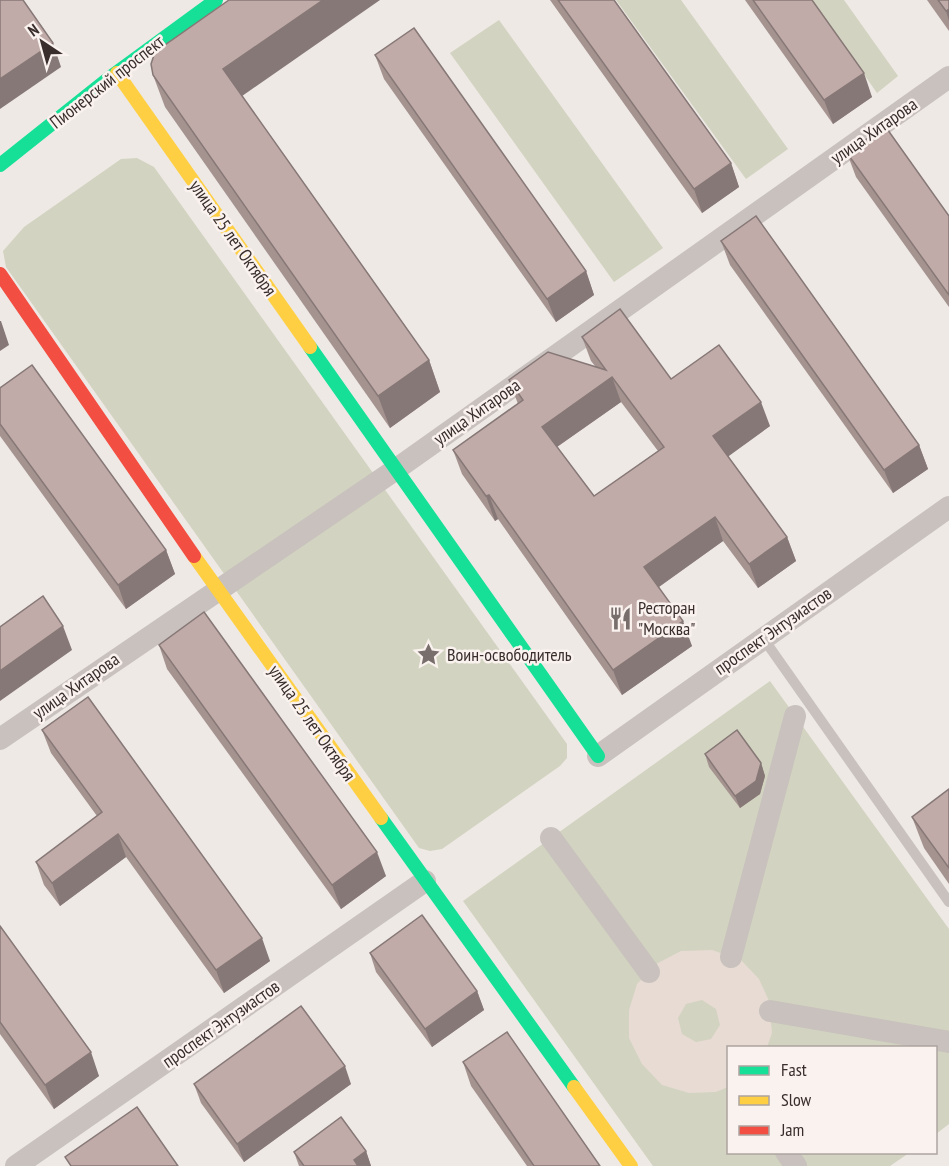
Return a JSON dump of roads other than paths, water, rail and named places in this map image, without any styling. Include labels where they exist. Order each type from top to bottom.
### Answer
[{"type":"street","name":"Пионерский проспект","points":[[0,165],[117,73],[216,0]]},
{"type":"street","name":"улица 25 лет Октября","points":[[117,73],[598,756]]},
{"type":"street","name":"улица Хитарова","points":[[0,739],[395,470],[949,77]]},
{"type":"street","name":"улица 25 лет Октября","points":[[0,274],[218,589],[631,1166]]},
{"type":"street","name":"проспект Энтузиастов","points":[[598,756],[949,507]]},
{"type":"street","points":[[731,957],[795,716]]},
{"type":"street","points":[[551,838],[649,972]]},
{"type":"street","name":"проспект Энтузиастов","points":[[16,1166],[425,881]]},
{"type":"street","points":[[770,1011],[949,1042]]},
{"type":"lane","points":[[763,638],[949,902]]},
{"type":"place","name":"Ресторан \"Москва\"","points":[[620,618]]},
{"type":"place","name":"Воин-освободитель","points":[[429,655]]}]
